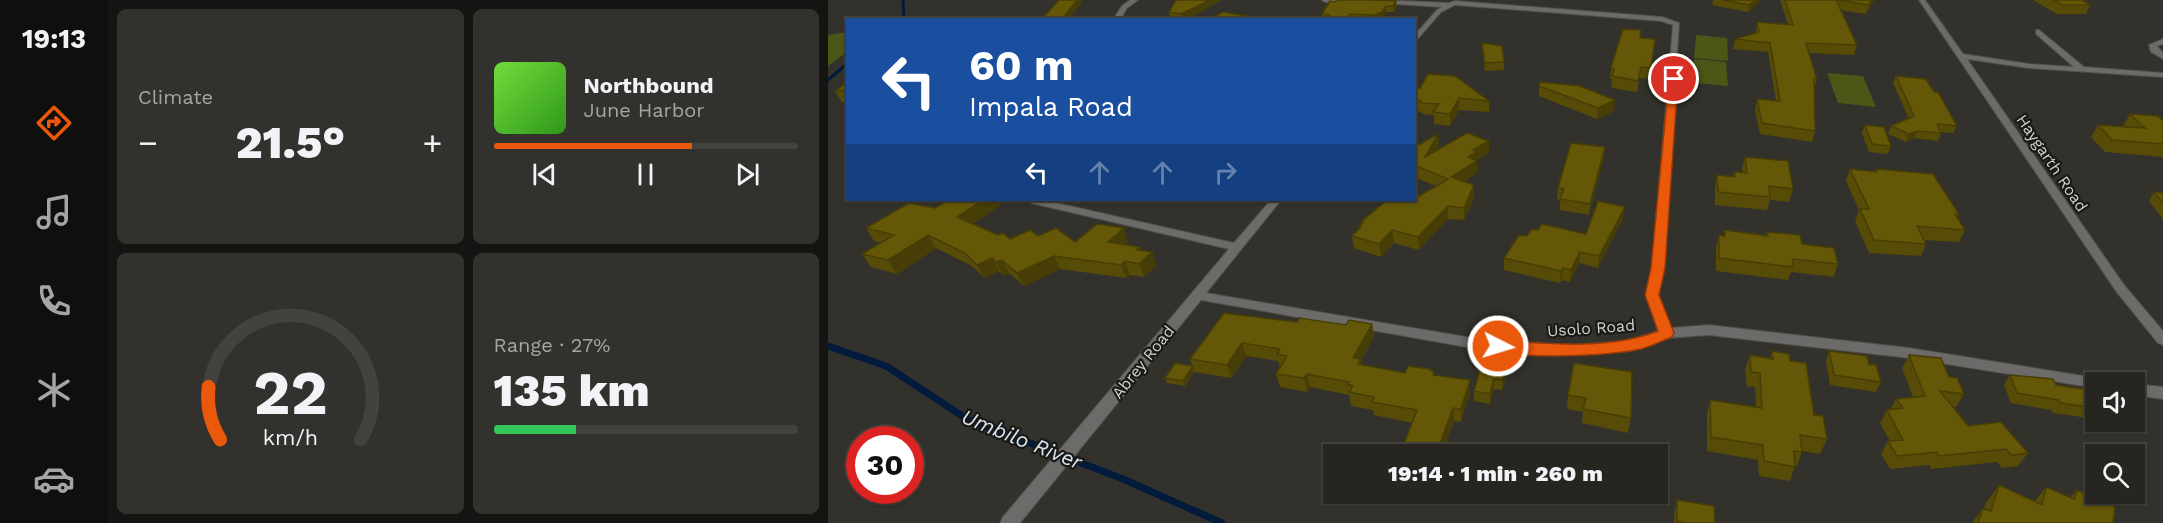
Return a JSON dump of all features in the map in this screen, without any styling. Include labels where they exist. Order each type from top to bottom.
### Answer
[{"type":"street","points":[[1117,18],[1124,7],[1135,0]]},
{"type":"street","points":[[1325,0],[1364,1]]},
{"type":"street","name":"Haygarth Road","points":[[1922,0],[2121,288],[2163,339]]},
{"type":"street","points":[[1373,2],[1456,3],[1662,19],[1677,24],[1658,268],[1652,295],[1666,333]]},
{"type":"street","points":[[1416,38],[1439,11],[1456,3]]},
{"type":"street","points":[[2039,32],[2081,69]]},
{"type":"street","points":[[2163,41],[2153,45],[2154,50],[2163,57]]},
{"type":"street","points":[[1962,60],[2007,68],[2029,66],[2163,75]]},
{"type":"street","points":[[1035,201],[1236,247]]},
{"type":"street","name":"Abrey Road","points":[[1012,519],[1275,201]]},
{"type":"street","name":"Usolo Road","points":[[1196,295],[1478,344],[1571,350],[1630,346],[1666,333],[1708,330],[1897,351],[2085,380]]},
{"type":"street","points":[[2145,391],[2163,393]]},
{"type":"green space","points":[[846,32],[846,53],[828,66],[828,35]]},
{"type":"green space","points":[[1696,35],[1727,38],[1728,61],[1694,58]]},
{"type":"green space","points":[[1694,59],[1726,62],[1728,86],[1694,83]]},
{"type":"green space","points":[[1827,73],[1863,76],[1876,107],[1838,103]]},
{"type":"building","points":[[1059,0],[1077,0],[1063,18],[1043,18]]},
{"type":"building","points":[[1176,0],[1210,0],[1181,14],[1169,12]]},
{"type":"building","points":[[1337,0],[1396,1],[1393,6],[1386,6],[1382,12],[1374,15],[1349,14],[1347,18],[1328,18],[1330,15],[1322,14],[1330,1]]},
{"type":"building","points":[[1722,0],[1755,0],[1749,5]]},
{"type":"building","points":[[1785,0],[1836,0],[1857,45],[1806,43],[1817,80],[1814,79],[1815,131],[1762,123],[1757,99],[1780,101],[1770,43],[1735,39],[1759,32],[1757,22],[1793,25]]},
{"type":"building","points":[[1837,0],[1872,0],[1869,5]]},
{"type":"building","points":[[2054,0],[2082,0],[2090,5],[2062,5]]},
{"type":"building","points":[[1223,12],[1247,16],[1248,18],[1212,18]]},
{"type":"building","points":[[1623,29],[1641,30],[1640,38],[1655,39],[1651,68],[1641,67],[1638,81],[1612,76],[1614,69],[1611,67]]},
{"type":"building","points":[[1482,43],[1502,46],[1504,62],[1485,63]]},
{"type":"building","points":[[1428,74],[1455,76],[1489,101],[1459,98],[1450,114],[1433,112],[1439,104],[1423,103],[1416,98],[1416,89],[1420,88]]},
{"type":"building","points":[[1896,76],[1926,79],[1934,92],[1938,92],[1957,126],[1937,124],[1941,133],[1917,131],[1909,134],[1891,126],[1914,116]]},
{"type":"building","points":[[1540,82],[1580,86],[1615,100],[1598,108],[1539,86]]},
{"type":"building","points":[[846,83],[846,90],[835,91]]},
{"type":"building","points":[[2130,114],[2158,116],[2163,121],[2163,144],[2112,140],[2098,125],[2145,128]]},
{"type":"building","points":[[1865,125],[1884,127],[1891,146],[1872,144]]},
{"type":"building","points":[[1467,133],[1489,141],[1473,150],[1477,152],[1468,157],[1477,161],[1451,177],[1474,185],[1464,208],[1448,206],[1418,237],[1392,230],[1379,244],[1352,236],[1361,227],[1359,227],[1363,222],[1361,222],[1386,201],[1416,201],[1416,198],[1448,179],[1416,166],[1416,144],[1419,145],[1438,134],[1425,157]]},
{"type":"building","points":[[1571,143],[1605,147],[1590,204],[1560,199],[1564,189],[1558,188]]},
{"type":"building","points":[[1745,157],[1788,161],[1793,189],[1769,186],[1770,197],[1718,192],[1717,175],[1735,177],[1734,172],[1747,173]]},
{"type":"building","points":[[1850,169],[1933,174],[1959,214],[1955,214],[1965,230],[1917,226],[1926,244],[1874,240],[1860,209],[1869,209]]},
{"type":"building","points":[[2154,192],[2163,193],[2163,203]]},
{"type":"building","points":[[947,201],[981,201],[957,217],[998,235],[1003,233],[1010,239],[1030,230],[1038,236],[1056,228],[1075,242],[1097,224],[1124,228],[1108,242],[1140,247],[1137,250],[1152,252],[1139,264],[1125,261],[1121,265],[1054,256],[1017,273],[1002,260],[996,262],[992,258],[977,265],[965,253],[928,235],[888,260],[862,254],[894,235],[866,228],[909,203],[935,208]]},
{"type":"building","points":[[1598,201],[1625,207],[1599,256],[1580,252],[1571,270],[1563,268],[1561,271],[1504,258],[1519,235],[1527,236],[1532,229],[1538,230],[1542,224],[1586,234]]},
{"type":"building","points":[[1725,230],[1768,236],[1767,232],[1800,235],[1802,244],[1834,248],[1838,264],[1793,259],[1792,267],[1719,258],[1719,235],[1725,236]]},
{"type":"building","points":[[1224,313],[1297,322],[1299,318],[1346,325],[1349,320],[1372,324],[1353,358],[1361,359],[1358,364],[1405,373],[1408,366],[1429,369],[1434,372],[1433,375],[1470,380],[1461,409],[1453,408],[1440,444],[1404,444],[1417,410],[1372,402],[1374,397],[1349,392],[1353,386],[1347,384],[1349,382],[1307,374],[1304,378],[1276,374],[1287,356],[1277,354],[1280,349],[1242,343],[1227,365],[1190,359]]},
{"type":"building","points":[[1772,351],[1789,354],[1790,361],[1806,363],[1814,415],[1823,416],[1827,439],[1800,435],[1802,452],[1794,451],[1795,467],[1764,461],[1763,445],[1711,437],[1710,400],[1762,408],[1760,373],[1751,372],[1750,355],[1773,359]]},
{"type":"building","points":[[1829,351],[1867,356],[1869,364],[1876,365],[1881,382],[1834,375]]},
{"type":"building","points":[[1485,352],[1509,355],[1502,380],[1494,379],[1490,394],[1474,391]]},
{"type":"building","points":[[1909,355],[1941,358],[1949,377],[1957,378],[1964,394],[1940,391],[1968,426],[2001,422],[2028,453],[2011,455],[2006,449],[1939,456],[1937,452],[1897,456],[1888,441],[1903,440],[1887,410],[1903,408],[1896,399],[1925,396]]},
{"type":"building","points":[[1175,363],[1193,366],[1183,381],[1165,378]]},
{"type":"building","points":[[1574,363],[1632,372],[1631,418],[1583,409],[1586,398],[1568,395]]},
{"type":"building","points":[[2010,375],[2053,379],[2056,385],[2085,389],[2085,406],[2060,403],[2058,400],[2017,393]]},
{"type":"building","points":[[1999,485],[2042,505],[2046,487],[2074,499],[2077,490],[2085,494],[2085,504],[2108,504],[2115,507],[2113,523],[1978,523],[1983,508],[1991,511]]},
{"type":"building","points":[[1677,500],[1714,506],[1715,523],[1677,521]]},
{"type":"waterway","name":"Umbilo River","points":[[903,0],[904,18]]},
{"type":"waterway","name":"Umbilo River","points":[[828,80],[846,65]]},
{"type":"waterway","name":"Umbilo River","points":[[828,346],[886,366],[967,419],[1123,479],[1222,523]]},
{"type":"route","points":[[1498,346],[1554,350],[1606,348],[1630,346],[1666,333],[1652,295],[1658,268],[1674,79]]}]
